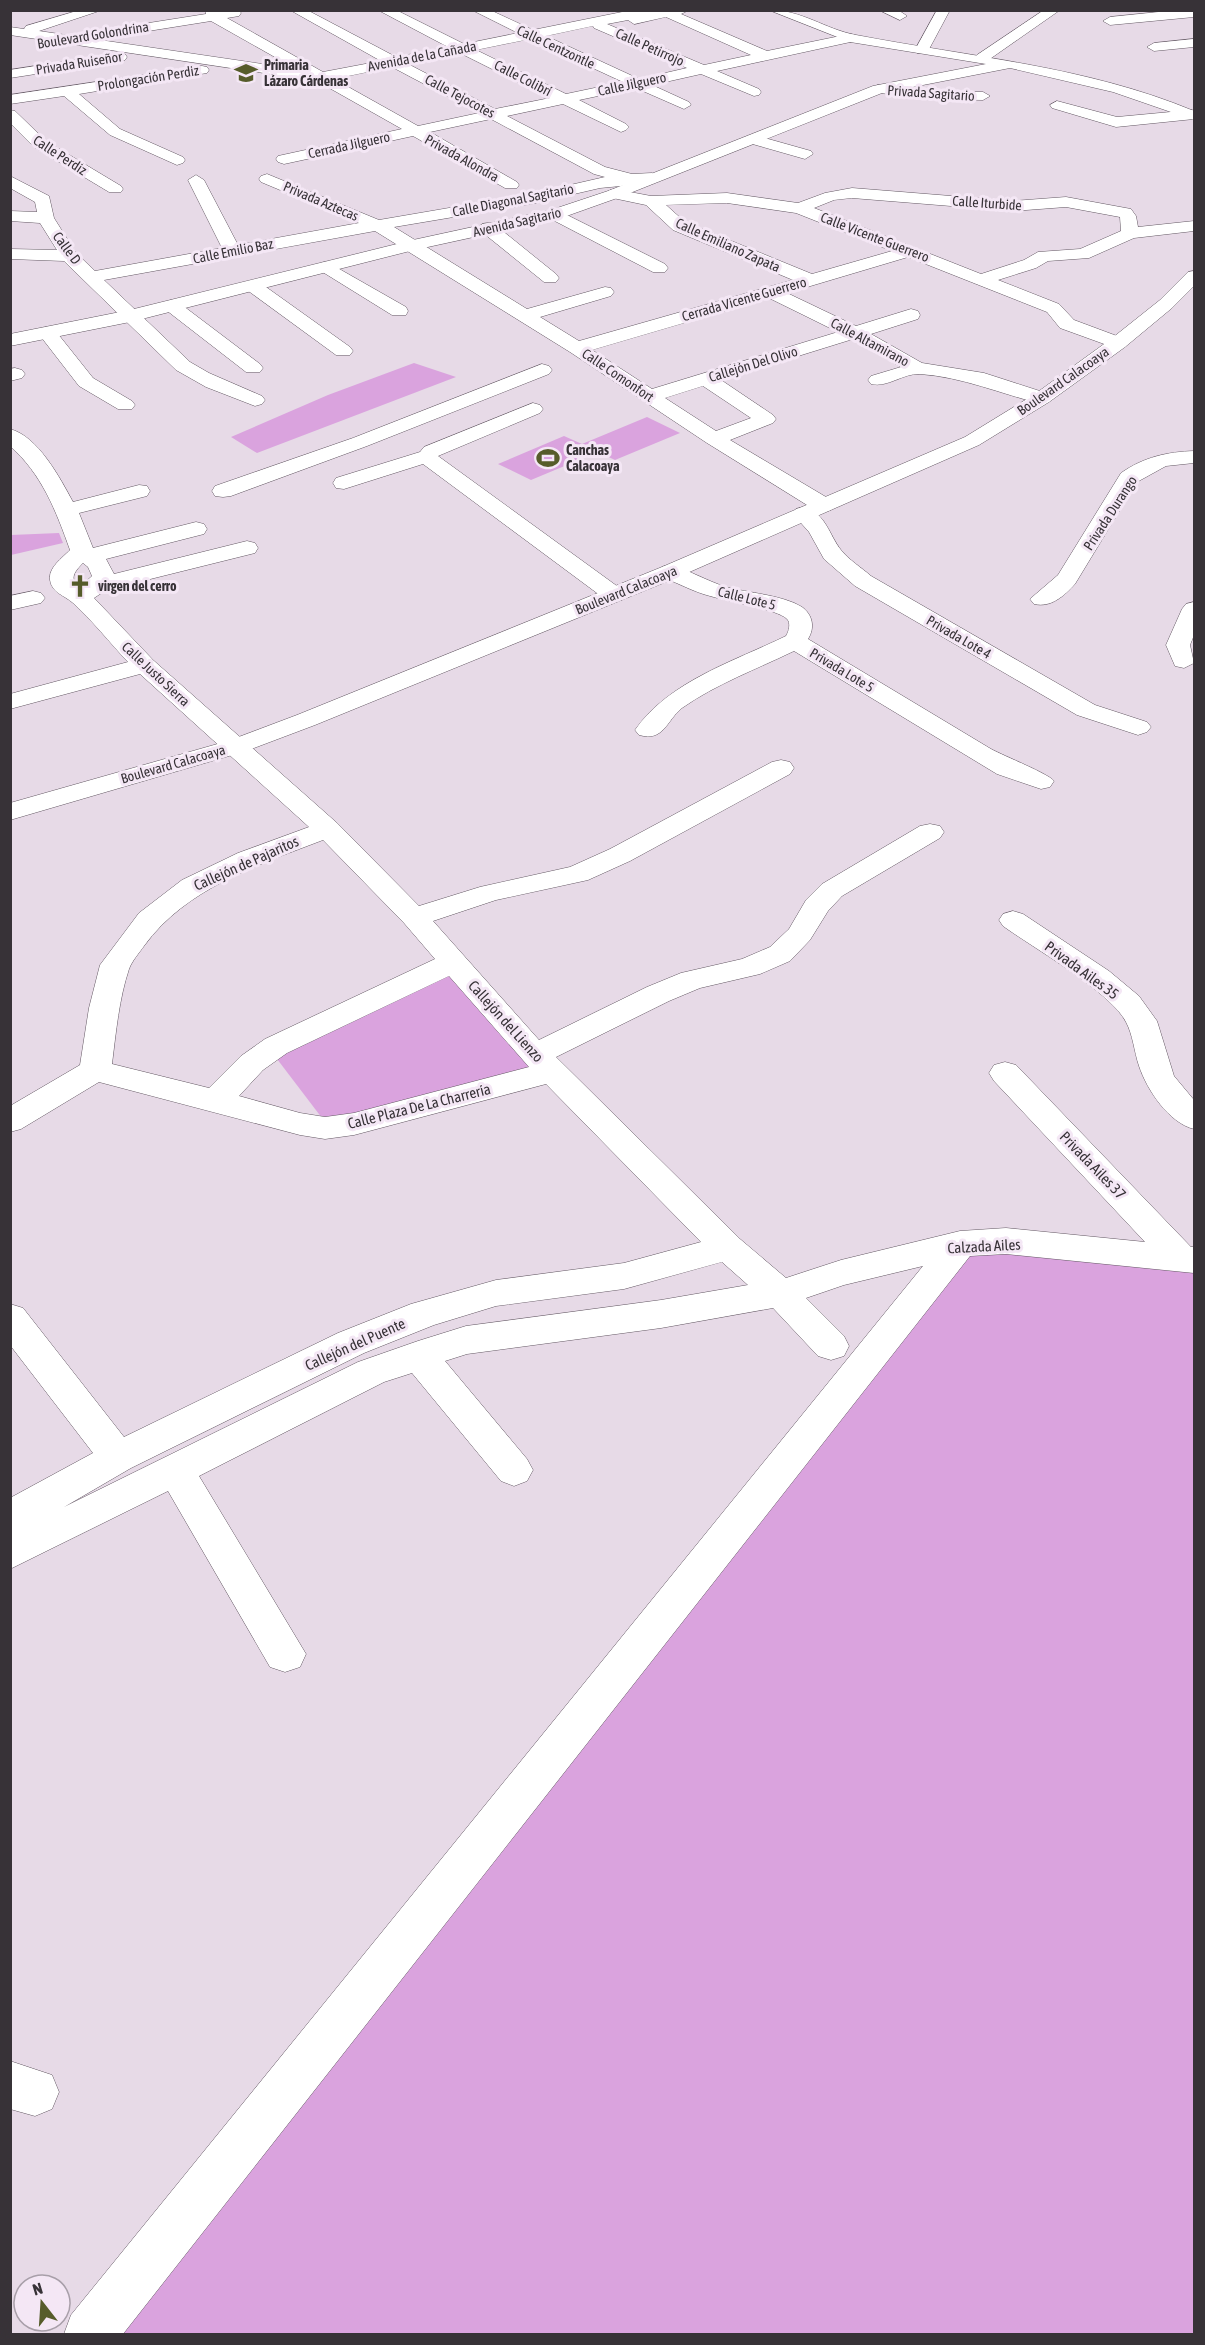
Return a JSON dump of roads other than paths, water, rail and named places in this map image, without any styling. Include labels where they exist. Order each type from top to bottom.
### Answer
[{"type":"street","points":[[18,37],[96,10]]},
{"type":"street","name":"Boulevard Golondrina","points":[[69,39],[213,13],[247,10]]},
{"type":"street","name":"Calle Tejocotes","points":[[296,10],[600,171],[627,177]]},
{"type":"street","name":"Calle Colibrí","points":[[384,10],[621,128]]},
{"type":"street","name":"Calle Centzontle","points":[[477,10],[684,105]]},
{"type":"street","name":"Calle Petirrojo","points":[[568,10],[754,92]]},
{"type":"street","name":"Avenida de la Cañada","points":[[18,37],[69,39],[325,79],[661,12],[684,10]]},
{"type":"street","points":[[775,10],[850,38],[1010,64],[1117,89],[1193,115]]},
{"type":"street","points":[[885,10],[900,16]]},
{"type":"street","points":[[922,50],[944,10]]},
{"type":"street","points":[[982,58],[1054,10]]},
{"type":"street","points":[[661,12],[766,56]]},
{"type":"street","name":"Privada Alondra","points":[[213,13],[286,58],[511,185]]},
{"type":"street","points":[[1110,21],[1194,13]]},
{"type":"street","name":"Calle Jilguero","points":[[414,130],[850,38]]},
{"type":"street","points":[[1154,47],[1194,43]]},
{"type":"street","name":"Privada Ruiseñor","points":[[10,74],[148,52]]},
{"type":"street","name":"Prolongación Perdiz","points":[[10,100],[231,65],[270,64],[286,58]]},
{"type":"street","name":"Avenida Sagitario","points":[[10,340],[130,316],[413,245],[555,214],[614,194],[754,140],[878,89],[1010,64]]},
{"type":"street","name":"Privada Sagitario","points":[[878,89],[919,94],[983,96]]},
{"type":"street","points":[[67,92],[115,132],[177,160]]},
{"type":"street","points":[[1057,105],[1116,122],[1193,115]]},
{"type":"street","name":"Calle Perdiz","points":[[10,114],[33,139],[115,189]]},
{"type":"street","name":"Cerrada Jilguero","points":[[284,159],[414,130]]},
{"type":"street","points":[[754,140],[805,154]]},
{"type":"street","points":[[52,169],[72,164]]},
{"type":"street","points":[[10,179],[31,173]]},
{"type":"street","name":"Calle Diagonal Sagitario","points":[[375,224],[519,201],[627,177],[652,178]]},
{"type":"street","name":"Calle D","points":[[10,179],[43,200],[46,218],[69,256],[184,368],[255,400]]},
{"type":"street","name":"Privada Aztecas","points":[[267,179],[375,224],[413,245]]},
{"type":"street","points":[[200,187],[234,252]]},
{"type":"street","name":"Calle Iturbide","points":[[800,208],[831,196],[852,193],[1013,206],[1057,201],[1125,213],[1128,216],[1130,233]]},
{"type":"street","name":"Calle Vicente Guerrero","points":[[614,194],[651,201],[727,198],[800,208],[1053,308],[1067,324],[1118,343]]},
{"type":"street","name":"Calle Emiliano Zapata","points":[[651,201],[679,226],[810,280]]},
{"type":"street","points":[[555,214],[659,268]]},
{"type":"street","points":[[10,216],[46,218]]},
{"type":"street","name":"Calle Emilio Baz","points":[[92,277],[375,224]]},
{"type":"street","points":[[979,280],[1030,264],[1044,256],[1083,254],[1130,233],[1194,226]]},
{"type":"street","points":[[488,228],[550,278]]},
{"type":"street","name":"Calle Comonfort","points":[[413,245],[650,396],[814,510]]},
{"type":"street","name":"Cerrada Vicente Guerrero","points":[[577,348],[911,251]]},
{"type":"street","points":[[10,254],[69,256]]},
{"type":"street","points":[[327,267],[399,311]]},
{"type":"street","name":"Boulevard Calacoaya","points":[[10,812],[237,746],[306,720],[670,572],[972,441],[1042,398],[1118,343],[1166,304],[1194,276]]},
{"type":"street","points":[[253,286],[343,351]]},
{"type":"street","points":[[526,315],[605,292]]},
{"type":"street","name":"Calle Altamirano","points":[[771,292],[856,333],[917,368],[984,380],[1042,398]]},
{"type":"street","points":[[172,306],[253,368]]},
{"type":"street","name":"Callejón Del Olivo","points":[[650,396],[910,315]]},
{"type":"street","points":[[47,333],[86,382],[125,405]]},
{"type":"street","points":[[878,380],[917,368]]},
{"type":"street","points":[[224,492],[397,428],[542,370]]},
{"type":"street","points":[[704,378],[766,419],[714,440]]},
{"type":"street","points":[[344,483],[424,456],[533,409]]},
{"type":"street","points":[[397,428],[425,441],[424,456]]},
{"type":"street","points":[[10,435],[41,465],[98,564],[103,576],[89,591]]},
{"type":"street","points":[[360,442],[373,450],[392,456],[424,456],[613,594]]},
{"type":"street","name":"Privada Durango","points":[[1042,599],[1058,589],[1067,579],[1129,478],[1144,466],[1163,459],[1194,457]]},
{"type":"street","points":[[67,510],[139,491]]},
{"type":"street","name":"Privada Lote 4","points":[[814,510],[819,529],[832,554],[863,581],[1086,710],[1138,727]]},
{"type":"street","points":[[86,543],[196,529]]},
{"type":"street","name":"Calle Justo Sierra","points":[[86,543],[64,569],[61,578],[64,587],[89,591],[144,666],[237,746]]},
{"type":"street","points":[[89,591],[247,548]]},
{"type":"street","name":"Calle Lote 5","points":[[670,572],[708,588],[782,607],[795,613],[801,622],[801,632],[795,641]]},
{"type":"street","points":[[1184,661],[1178,645],[1194,609]]},
{"type":"street","name":"Privada Lote 5","points":[[648,730],[672,704],[700,687],[795,641],[982,755],[1006,768],[1041,781]]},
{"type":"street","points":[[10,702],[144,666]]},
{"type":"street","name":"Callejón del Lienzo","points":[[237,746],[327,829],[414,917],[544,1063],[728,1248],[780,1293],[831,1346]]},
{"type":"street","points":[[414,917],[490,893],[578,874],[620,855],[781,768]]},
{"type":"street","name":"Callejón de Pajaritos","points":[[95,1070],[104,1008],[115,965],[149,919],[192,886],[248,859],[327,829]]},
{"type":"street","name":"Calle Plaza De La Charrería","points":[[95,1070],[300,1124],[325,1128],[354,1124],[544,1063],[658,994],[692,980],[750,967],[780,954],[801,934],[816,906],[832,890],[930,832]]},
{"type":"street","name":"Privada Ailes 35","points":[[1013,921],[1099,980],[1137,1014],[1145,1030],[1155,1070],[1165,1089],[1194,1118]]},
{"type":"street","points":[[216,1101],[252,1063],[276,1046],[453,962]]},
{"type":"street","points":[[10,1121],[95,1070]]},
{"type":"street","name":"Privada Ailes 37","points":[[1005,1073],[1187,1258]]},
{"type":"street","name":"Calzada Ailes","points":[[10,1552],[371,1372],[466,1340],[661,1314],[780,1293],[918,1252],[960,1244],[1006,1241],[1187,1258]]},
{"type":"street","points":[[90,2334],[960,1244]]},
{"type":"street","name":"Callejón del Puente","points":[[10,1518],[118,1457],[351,1343],[424,1314],[496,1293],[624,1275],[728,1248]]},
{"type":"street","points":[[10,1317],[118,1457]]},
{"type":"street","points":[[417,1355],[514,1470]]},
{"type":"street","points":[[175,1470],[285,1654]]},
{"type":"place","name":"Primaria Lázaro Cárdenas","points":[[246,73]]},
{"type":"place","name":"Canchas Calacoaya","points":[[548,458]]},
{"type":"place","name":"virgen del cerro","points":[[80,586]]}]
